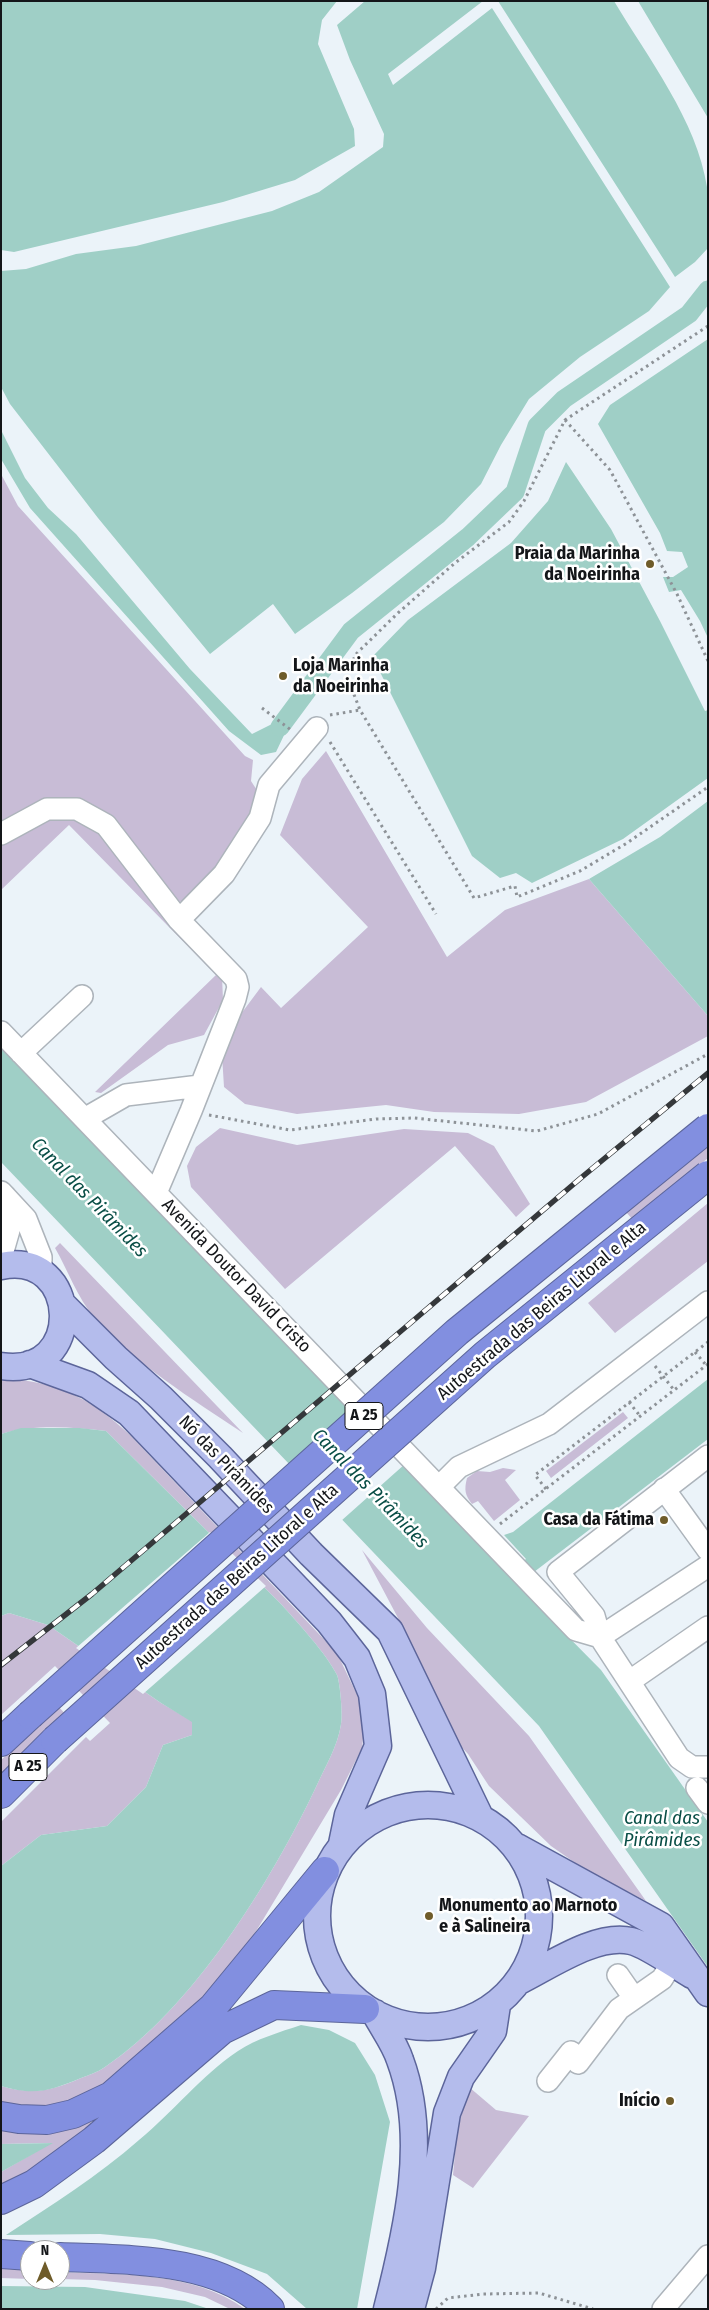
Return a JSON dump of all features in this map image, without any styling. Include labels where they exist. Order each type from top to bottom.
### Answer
[{"type":"highway","name":"Autoestrada das Beiras Litoral e Alta","points":[[1,1742],[457,1332],[708,1128]]},
{"type":"highway","name":"Autoestrada das Beiras Litoral e Alta","points":[[1,1794],[55,1740],[485,1355],[708,1175]]},
{"type":"highway","points":[[1,2116],[47,2120],[73,2114],[111,2096],[213,2007],[325,1871]]},
{"type":"highway","points":[[1,2200],[34,2184],[94,2140],[222,2030],[274,2005],[370,2011]]},
{"type":"highway","points":[[1,2254],[20,2255]]},
{"type":"highway","points":[[70,2258],[140,2261],[180,2266],[222,2278],[244,2289],[270,2309]]},
{"type":"main road","points":[[1,1266],[9,1264],[26,1266],[41,1272]]},
{"type":"main road","name":"Nó das Pirâmides","points":[[1,1366],[14,1368],[30,1364],[45,1356],[56,1345],[63,1330],[65,1313],[63,1305],[53,1284],[41,1272]]},
{"type":"main road","name":"Nó das Pirâmides","points":[[63,1305],[116,1358],[161,1398],[220,1457],[318,1561],[390,1631],[480,1816]]},
{"type":"main road","name":"Nó das Pirâmides","points":[[30,1364],[88,1385],[129,1413],[328,1622],[357,1658],[372,1694],[378,1746],[348,1815],[342,1844]]},
{"type":"main road","points":[[444,1805],[480,1816],[500,1830],[517,1847],[661,1926],[703,1986],[667,1960],[632,1941],[607,1940],[584,1947],[521,1980],[497,2005],[466,2022],[432,2028],[397,2024],[370,2011],[337,1982],[320,1947],[316,1909],[325,1871],[342,1844],[371,1820],[406,1806],[444,1805]]},
{"type":"main road","points":[[517,1847],[534,1878],[541,1913],[536,1948],[521,1980]]},
{"type":"main road","points":[[411,2309],[422,2268],[447,2113],[461,2077],[493,2031],[497,2005]]},
{"type":"main road","points":[[370,2011],[400,2060],[409,2092],[414,2167],[400,2259],[387,2309]]},
{"type":"street","points":[[179,920],[224,874],[260,818],[269,785],[317,728]]},
{"type":"street","points":[[1,834],[47,809],[77,809],[106,825],[179,920],[236,979],[238,987],[191,1111],[156,1193]]},
{"type":"street","points":[[22,1053],[82,996]]},
{"type":"street","name":"Avenida Doutor David Cristo","points":[[1,1032],[86,1118],[576,1630],[600,1637]]},
{"type":"street","points":[[86,1118],[126,1095],[200,1086]]},
{"type":"street","points":[[1,1258],[9,1230],[3,1194]]},
{"type":"street","points":[[3,1194],[26,1219],[40,1257],[41,1272]]},
{"type":"street","points":[[439,1487],[459,1467],[548,1424],[708,1302]]},
{"type":"street","points":[[705,1780],[692,1767],[679,1758],[600,1637],[594,1616],[558,1572],[708,1456]]},
{"type":"street","points":[[664,1489],[708,1550]]},
{"type":"street","points":[[600,1637],[708,1566]]},
{"type":"street","points":[[630,1681],[708,1628]]},
{"type":"street","points":[[548,2082],[571,2052],[579,2061],[619,2009],[662,1979],[667,1972],[667,1960]]},
{"type":"street","points":[[618,1975],[634,1998]]},
{"type":"street","points":[[662,2309],[708,2256]]},
{"type":"path","points":[[708,326],[565,420],[524,501],[509,522],[455,563],[355,655],[348,679],[360,710],[474,898],[515,886],[517,896],[580,872],[627,843],[708,787]]},
{"type":"path","points":[[565,420],[610,470],[677,594],[708,661]]},
{"type":"path","points":[[262,708],[292,731]]},
{"type":"path","points":[[360,710],[327,715],[317,728],[334,747],[436,914]]},
{"type":"path","points":[[191,1111],[290,1130],[376,1119],[414,1118],[537,1131],[598,1114],[708,1054]]},
{"type":"path","points":[[546,1488],[535,1475],[708,1342]]},
{"type":"path","points":[[496,1527],[707,1364],[695,1352]]},
{"type":"path","points":[[653,1364],[674,1390]]},
{"type":"path","points":[[629,1402],[640,1416]]},
{"type":"path","points":[[437,2309],[448,2298],[483,2294],[539,2293],[593,2309]]},
{"type":"shaded area","points":[[1,474],[18,506],[245,756],[253,760],[251,781],[262,798],[231,856],[188,899],[178,902],[80,805],[1,823]]},
{"type":"shaded area","points":[[326,751],[447,957],[505,910],[589,879],[708,1016],[708,1036],[586,1102],[519,1114],[434,1112],[386,1105],[297,1114],[245,1104],[224,1087],[222,1055],[232,1026],[261,987],[281,1008],[368,927],[280,835],[302,779]]},
{"type":"shaded area","points":[[67,815],[106,836],[222,976],[223,1000],[204,1035],[168,1045],[101,1093],[95,1092],[216,975],[69,825],[1,890],[1,843],[42,819]]},
{"type":"shaded area","points":[[220,1128],[297,1145],[404,1129],[468,1133],[494,1146],[530,1204],[516,1217],[455,1146],[285,1289],[191,1187],[187,1166],[196,1147]]},
{"type":"shaded area","points":[[708,1145],[708,1158],[633,1220],[626,1212]]},
{"type":"shaded area","points":[[708,1203],[708,1261],[615,1333],[588,1303]]},
{"type":"shaded area","points":[[60,1243],[243,1433],[146,1366],[111,1335],[95,1318],[78,1293],[55,1248]]},
{"type":"shaded area","points":[[16,1379],[50,1386],[78,1397],[104,1413],[130,1435],[337,1653],[360,1701],[364,1729],[362,1748],[341,1790],[245,1949],[211,1991],[104,2084],[71,2100],[41,2107],[15,2107],[1,2104],[1,2086],[32,2091],[51,2089],[102,2069],[137,2042],[169,2012],[199,1978],[253,1902],[298,1824],[331,1756],[342,1720],[337,1675],[319,1648],[281,1604],[106,1431],[40,1428],[1,1434],[1,1381]]},
{"type":"shaded area","points":[[623,1412],[628,1418],[551,1478],[546,1471]]},
{"type":"shaded area","points":[[503,1468],[516,1470],[505,1480],[520,1500],[494,1521],[478,1501],[472,1504],[465,1489],[466,1482],[467,1478],[477,1471],[490,1472]]},
{"type":"shaded area","points":[[362,1550],[427,1628],[529,1736],[646,1901],[584,1869],[551,1846],[489,1786],[468,1754],[454,1739],[424,1680],[398,1618]]},
{"type":"shaded area","points":[[9,1613],[48,1625],[161,1703],[192,1721],[192,1735],[163,1745],[146,1787],[107,1826],[41,1835],[1,1866],[1,1822],[86,1737],[90,1741],[110,1723],[55,1666],[1,1715],[1,1616]]},
{"type":"shaded area","points":[[59,1707],[66,1715],[1,1777],[1,1760]]},
{"type":"shaded area","points":[[469,2087],[496,2110],[529,2116],[473,2188],[453,2175],[457,2132]]},
{"type":"shaded area","points":[[91,2120],[91,2123],[96,2124],[1,2190],[1,2172],[51,2143],[1,2144],[1,2126]]},
{"type":"shaded area","points":[[1,2269],[20,2270],[20,2279],[1,2278]]},
{"type":"shaded area","points":[[70,2272],[132,2275],[180,2281],[224,2297],[245,2309],[230,2309],[205,2297],[162,2287],[70,2279]]},
{"type":"water","points":[[1,1],[337,1],[322,20],[318,44],[354,129],[355,146],[295,180],[223,202],[14,252],[1,250]]},
{"type":"water","points":[[365,1],[483,1],[388,74],[393,85],[492,8],[670,287],[649,311],[580,357],[529,399],[501,445],[481,484],[444,522],[295,634],[273,604],[210,654],[98,518],[10,404],[1,387],[1,271],[26,269],[76,254],[136,246],[272,211],[319,192],[383,147],[384,134],[350,60],[337,25]]},
{"type":"water","points":[[498,1],[614,1],[670,91],[693,138],[702,162],[707,187],[708,248],[695,262],[675,277]]},
{"type":"water","points":[[638,1],[708,1],[708,118]]},
{"type":"water","points":[[708,339],[708,638],[681,590],[669,592],[663,577],[673,577],[688,567],[682,552],[667,551],[660,533],[598,424],[610,405]]},
{"type":"water","points":[[1,430],[25,478],[48,508],[76,534],[190,669],[252,734],[274,723],[286,731],[276,752],[261,755],[229,731],[30,508],[1,459]]},
{"type":"water","points":[[566,462],[611,529],[705,711],[708,710],[708,778],[623,839],[532,883],[516,873],[500,878],[472,856],[380,672],[374,655],[408,620],[511,543],[548,501]]},
{"type":"water","points":[[708,801],[708,1016],[589,879],[660,837]]},
{"type":"water","name":"Canal das Pirâmides","points":[[1,1048],[507,1574],[526,1559],[504,1535],[513,1532],[708,1379],[708,1439],[517,1585],[601,1670],[708,1822],[708,1967],[539,1726],[1,1162]]},
{"type":"water","points":[[21,1428],[80,1428],[106,1431],[281,1604],[311,1638],[337,1675],[342,1714],[334,1748],[298,1824],[253,1902],[199,1978],[169,2012],[137,2042],[105,2067],[60,2086],[42,2091],[23,2091],[1,2086],[1,1866],[41,1835],[107,1826],[146,1787],[163,1745],[192,1735],[192,1722],[161,1703],[48,1625],[9,1613],[1,1616],[1,1434]]},
{"type":"water","points":[[301,2025],[329,2030],[355,2043],[375,2075],[390,2122],[357,2309],[307,2309],[267,2274],[211,2253],[155,2239],[100,2234],[6,2235],[107,2166],[151,2129],[199,2083],[238,2051],[260,2039]]},
{"type":"water","points":[[53,2143],[1,2172],[1,2144]]},
{"type":"water","points":[[1,2286],[20,2286],[20,2290],[70,2290],[70,2287],[85,2287],[185,2301],[209,2309],[1,2309]]},
{"type":"pier","points":[[352,1408],[405,1464],[341,1521],[287,1465]]},
{"type":"pier","points":[[210,1532],[266,1586],[143,1694],[76,1648]]},
{"type":"waterway","points":[[280,727],[351,631],[468,537],[515,492],[537,426],[564,399],[689,314],[708,290]]},
{"type":"railway","points":[[1,1665],[92,1594],[582,1177],[708,1073]]},
{"type":"place","name":"Praia da Marinha da Noeirinha","points":[[650,564]]},
{"type":"place","name":"Loja Marinha da Noeirinha","points":[[283,676]]},
{"type":"place","name":"Casa da Fátima","points":[[664,1520]]},
{"type":"place","name":"Monumento ao Marnoto e à Salineira","points":[[429,1916]]},
{"type":"place","name":"Início","points":[[670,2101]]}]
